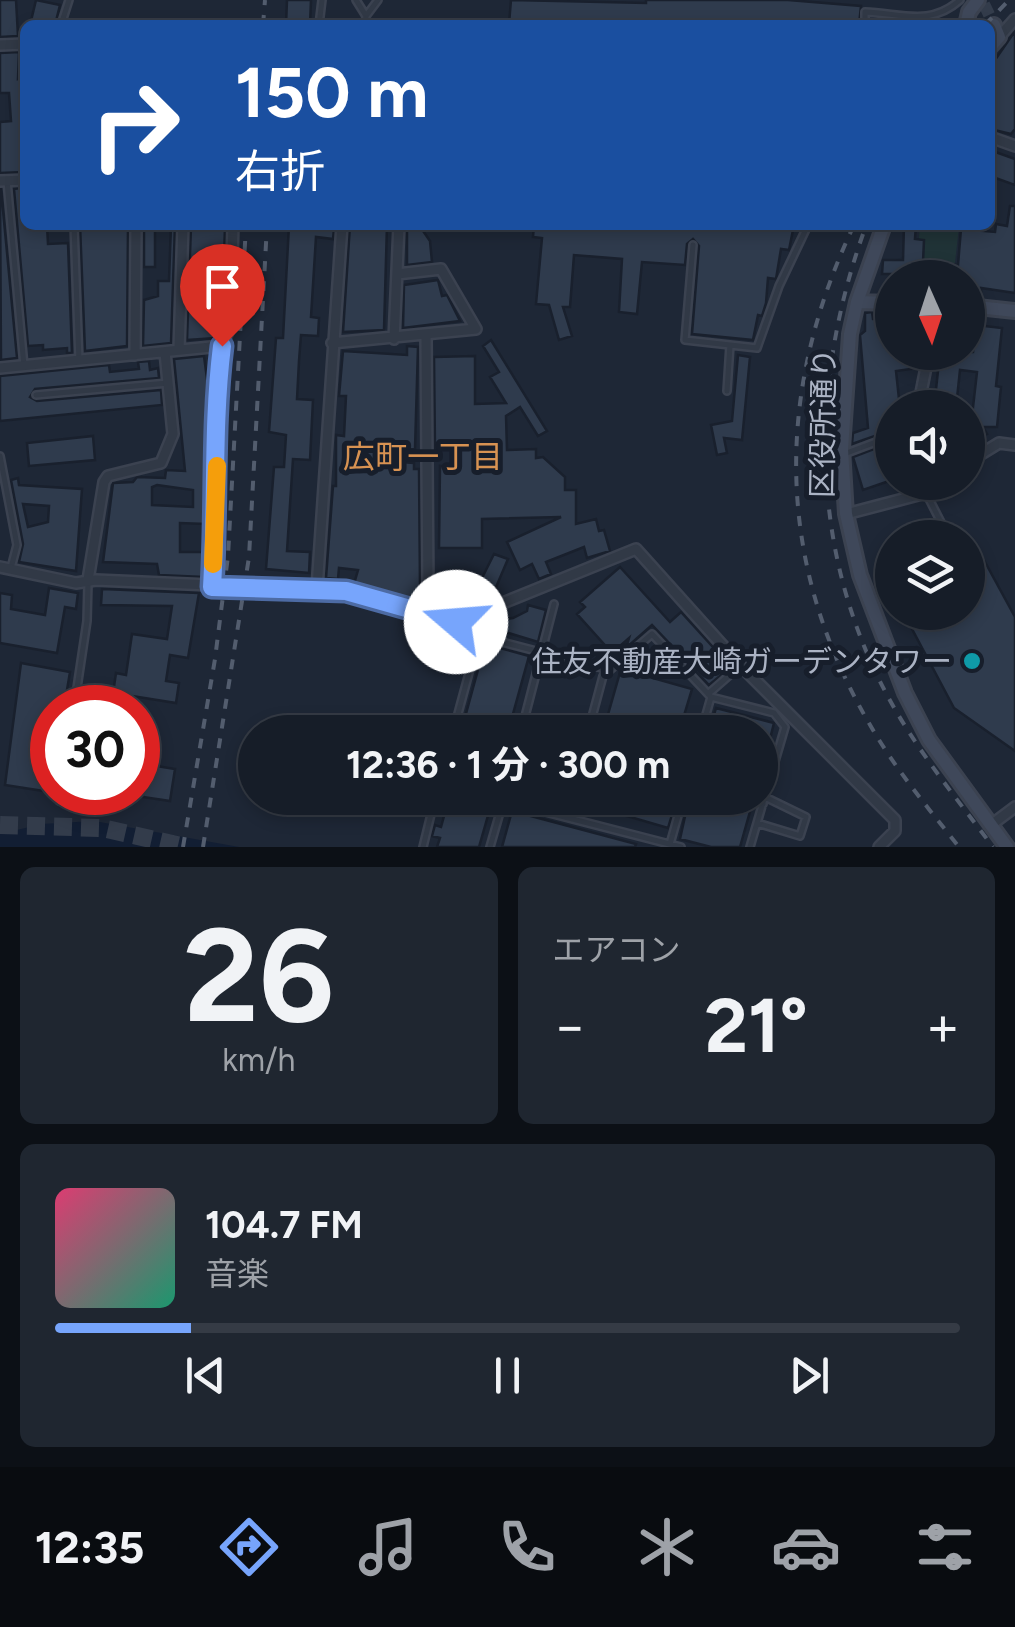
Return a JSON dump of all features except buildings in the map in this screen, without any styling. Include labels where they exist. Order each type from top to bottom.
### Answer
[{"type":"street","points":[[967,20],[969,12],[983,1]]},
{"type":"street","points":[[995,35],[1015,19]]},
{"type":"street","points":[[135,355],[136,230]]},
{"type":"street","points":[[179,350],[183,230]]},
{"type":"street","points":[[212,587],[216,392],[222,346],[230,328],[233,230]]},
{"type":"street","points":[[317,588],[342,230]]},
{"type":"street","points":[[394,338],[399,230]]},
{"type":"street","name":"区役所通り","points":[[882,230],[850,334],[842,454],[846,514],[860,575],[905,693],[930,740],[1007,847]]},
{"type":"street","points":[[332,343],[476,329],[441,269],[397,274]]},
{"type":"street","points":[[857,302],[875,302]]},
{"type":"street","points":[[985,308],[1015,311]]},
{"type":"street","points":[[420,610],[428,590],[426,335]]},
{"type":"street","points":[[0,368],[222,346]]},
{"type":"street","points":[[88,580],[104,482],[108,476],[160,463],[173,434],[165,352]]},
{"type":"street","points":[[985,452],[999,443],[1015,446]]},
{"type":"street","points":[[846,514],[895,500]]},
{"type":"street","points":[[5,568],[76,583],[88,580],[346,591],[443,620],[464,620],[636,549],[741,666],[895,820],[895,831],[879,847]]},
{"type":"street","points":[[993,828],[1015,808]]},
{"type":"street","name":"区役所通り","points":[[993,828],[1015,841]]},
{"type":"lane","points":[[356,0],[366,16]]},
{"type":"lane","points":[[366,20],[378,0]]},
{"type":"lane","points":[[865,20],[866,12],[921,18],[942,14],[960,0]]},
{"type":"lane","points":[[4,181],[24,366]]},
{"type":"lane","points":[[74,230],[79,361]]},
{"type":"lane","points":[[693,245],[685,340],[757,348],[778,286],[806,230]]},
{"type":"lane","points":[[728,391],[730,345]]},
{"type":"lane","points":[[36,395],[168,383]]},
{"type":"lane","points":[[842,454],[875,442]]},
{"type":"lane","points":[[0,456],[17,545],[5,568]]},
{"type":"lane","points":[[77,685],[87,622],[88,580]]},
{"type":"lane","points":[[524,715],[554,604]]},
{"type":"lane","points":[[593,715],[604,676],[652,634],[709,696],[776,715]]},
{"type":"lane","points":[[458,715],[479,636],[609,670]]},
{"type":"lane","points":[[705,715],[709,696],[732,673]]},
{"type":"lane","points":[[778,718],[786,727],[778,754]]},
{"type":"lane","points":[[757,823],[800,836],[806,816],[778,806]]},
{"type":"lane","points":[[423,847],[431,815]]},
{"type":"lane","points":[[490,847],[499,815]]},
{"type":"lane","points":[[561,815],[681,847]]},
{"type":"lane","points":[[669,845],[678,815]]},
{"type":"lane","points":[[750,847],[760,815]]},
{"type":"green space","points":[[920,230],[959,230],[955,260],[917,260]]},
{"type":"water","points":[[94,821],[239,847],[0,847],[0,834],[42,824]]},
{"type":"tunnel","points":[[984,4],[992,20]]},
{"type":"tunnel","points":[[0,825],[102,828],[186,847]]},
{"type":"railway","points":[[263,20],[265,0]]},
{"type":"railway","points":[[990,20],[1009,0]]},
{"type":"railway","points":[[183,847],[228,556],[246,230]]},
{"type":"railway","points":[[203,847],[249,557],[267,230]]},
{"type":"railway","points":[[852,230],[828,289],[809,353],[799,416],[796,480],[803,543],[817,606],[841,668],[882,745],[959,847]]},
{"type":"railway","points":[[863,234],[832,355],[826,477],[833,537],[847,596],[868,655],[896,711],[930,764],[993,847]]},
{"type":"slow traffic","points":[[213,564],[217,466]]},
{"type":"place","name":"住友不動産大崎ガーデンタワー","points":[[972,661]]},
{"type":"district","name":"広町一丁目","points":[[423,457]]},
{"type":"route","points":[[222,346],[216,392],[217,496],[212,587],[346,591],[456,622]]}]
